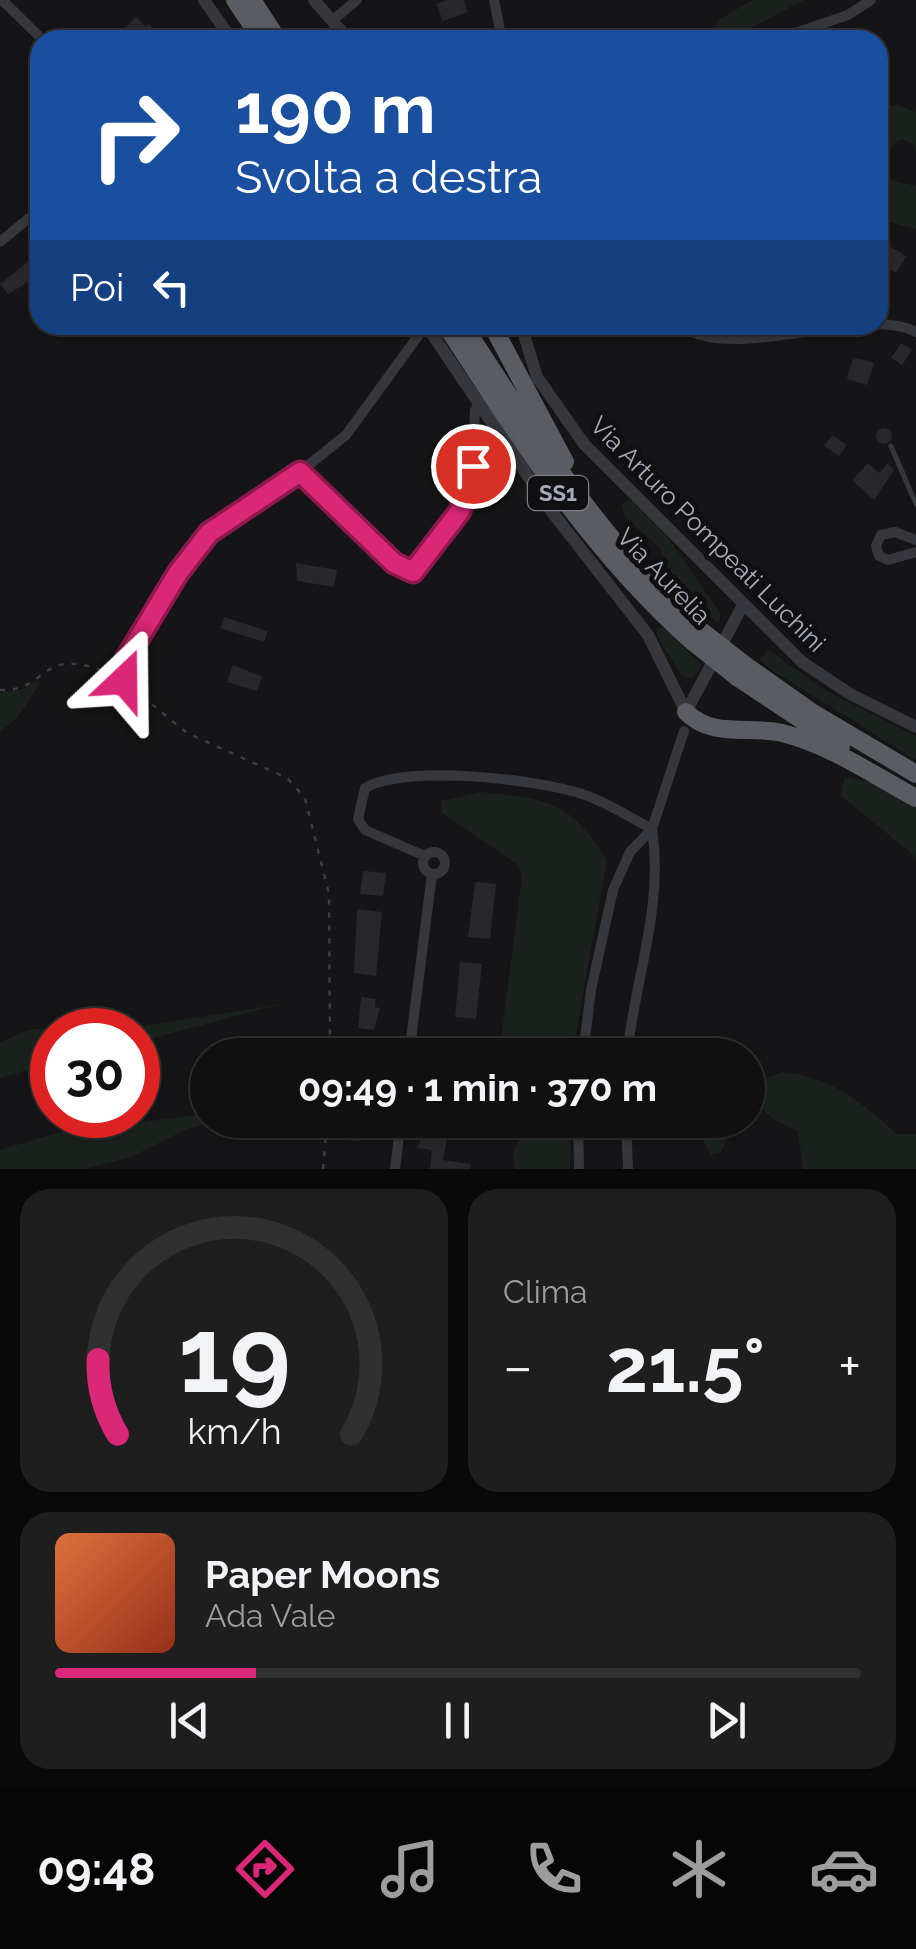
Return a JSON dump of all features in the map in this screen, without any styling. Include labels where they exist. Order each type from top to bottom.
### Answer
[{"type":"highway","points":[[235,0],[255,30]]},
{"type":"highway","points":[[252,0],[272,30]]},
{"type":"highway","name":"Via Aurelia","points":[[453,335],[568,507],[620,570],[741,671],[916,790]]},
{"type":"highway","name":"Via Aurelia","points":[[469,335],[558,470],[696,635]]},
{"type":"highway","points":[[497,335],[560,454],[638,570]]},
{"type":"highway","name":"Via Aurelia","points":[[741,671],[916,774]]},
{"type":"highway","points":[[686,712],[712,728],[771,731],[806,740],[916,798]]},
{"type":"street","points":[[2,0],[33,30]]},
{"type":"street","points":[[204,0],[225,30]]},
{"type":"street","points":[[314,0],[340,30]]},
{"type":"street","points":[[332,20],[357,0]]},
{"type":"street","points":[[494,0],[500,30]]},
{"type":"street","points":[[805,30],[848,16],[872,0]]},
{"type":"street","points":[[0,242],[30,218]]},
{"type":"street","points":[[888,330],[916,332]]},
{"type":"street","points":[[124,680],[126,659],[202,541],[223,520],[300,472],[365,415],[419,335]]},
{"type":"street","points":[[433,335],[552,512],[648,634],[686,712]]},
{"type":"street","name":"Via Arturo Pompeati Luchini","points":[[524,335],[537,377],[564,421],[742,605],[811,670],[916,727]]},
{"type":"street","points":[[699,335],[763,335]]},
{"type":"street","points":[[300,472],[394,563],[413,572],[460,511],[473,466],[475,410],[479,405]]},
{"type":"street","points":[[916,540],[888,532],[876,546],[886,560],[916,552]]},
{"type":"street","points":[[686,712],[742,605]]},
{"type":"street","points":[[629,1038],[654,922],[652,830],[684,731]]},
{"type":"street","points":[[432,874],[442,870],[444,858],[436,852],[426,856],[365,830],[358,819],[365,788],[390,778],[412,777],[536,785],[585,796],[652,830]]},
{"type":"street","points":[[585,1038],[593,978],[613,890],[630,852],[652,830]]},
{"type":"street","points":[[426,856],[424,867],[432,874]]},
{"type":"street","points":[[411,1038],[432,874]]},
{"type":"street","points":[[395,1169],[399,1138]]},
{"type":"street","points":[[578,1138],[579,1169]]},
{"type":"street","points":[[627,1138],[628,1169]]},
{"type":"lane","points":[[892,446],[916,504]]},
{"type":"path","points":[[0,690],[16,690],[52,666],[72,662],[124,680],[187,734],[287,778],[305,798],[328,894],[330,1038]]},
{"type":"path","points":[[323,1169],[326,1138]]},
{"type":"shaded area","points":[[753,0],[804,0],[747,30],[714,30],[718,20]]},
{"type":"shaded area","points":[[897,105],[916,112],[916,152],[912,143],[901,139],[888,148],[888,106]]},
{"type":"shaded area","points":[[888,179],[916,186],[916,229],[889,222]]},
{"type":"shaded area","points":[[629,498],[669,539],[721,614],[718,623],[673,581],[659,547],[625,517],[622,505]]},
{"type":"shaded area","points":[[657,628],[666,628],[702,666],[692,679],[681,675],[656,634]]},
{"type":"shaded area","points":[[769,650],[823,689],[916,736],[916,760],[770,669],[760,659]]},
{"type":"shaded area","points":[[35,681],[40,684],[17,718],[0,732],[0,693],[23,689]]},
{"type":"shaded area","points":[[845,777],[875,783],[916,806],[916,857],[841,796]]},
{"type":"shaded area","points":[[481,792],[541,801],[581,825],[607,860],[575,1038],[501,1038],[522,876],[517,864],[442,813],[441,801]]},
{"type":"shaded area","points":[[282,1004],[160,1036],[160,1023]]},
{"type":"shaded area","points":[[30,1030],[30,1069],[0,1078],[0,1043]]},
{"type":"shaded area","points":[[783,1072],[816,1079],[858,1102],[897,1134],[916,1134],[916,1169],[803,1169],[798,1131],[765,1110],[765,1078]]},
{"type":"shaded area","points":[[190,1116],[190,1128],[131,1157],[84,1169],[0,1169],[0,1150],[40,1138],[160,1138],[160,1120]]},
{"type":"shaded area","points":[[519,1138],[571,1138],[570,1169],[515,1169],[513,1153]]},
{"type":"shaded area","points":[[702,1138],[727,1138],[721,1153],[711,1155]]},
{"type":"building","points":[[464,0],[468,12],[443,21],[436,4]]},
{"type":"building","points":[[136,17],[154,30],[123,30]]},
{"type":"building","points":[[888,245],[906,256],[896,273],[888,268]]},
{"type":"building","points":[[30,260],[30,281],[8,294],[0,284]]},
{"type":"building","points":[[901,343],[912,350],[902,365],[891,358]]},
{"type":"building","points":[[853,357],[874,363],[867,385],[847,379]]},
{"type":"building","points":[[884,428],[892,436],[884,444],[876,436]]},
{"type":"building","points":[[832,435],[847,445],[839,456],[824,446]]},
{"type":"building","points":[[868,463],[879,473],[888,463],[894,470],[874,500],[852,480]]},
{"type":"building","points":[[296,563],[337,570],[334,587],[297,581]]},
{"type":"building","points":[[224,617],[268,631],[264,642],[220,628]]},
{"type":"building","points":[[233,665],[262,677],[257,691],[227,682]]},
{"type":"building","points":[[363,871],[386,873],[383,896],[360,894]]},
{"type":"building","points":[[475,882],[496,884],[490,939],[468,937]]},
{"type":"building","points":[[357,909],[382,912],[376,976],[354,973]]},
{"type":"building","points":[[460,962],[482,964],[476,1019],[455,1017]]},
{"type":"building","points":[[361,997],[376,999],[375,1007],[380,1008],[374,1030],[358,1028]]},
{"type":"building","points":[[422,1138],[447,1138],[443,1160],[470,1164],[470,1169],[430,1169],[432,1150],[417,1148]]},
{"type":"route","points":[[124,680],[126,659],[185,562],[237,510],[300,472],[394,563],[413,572],[460,511],[473,466]]}]
